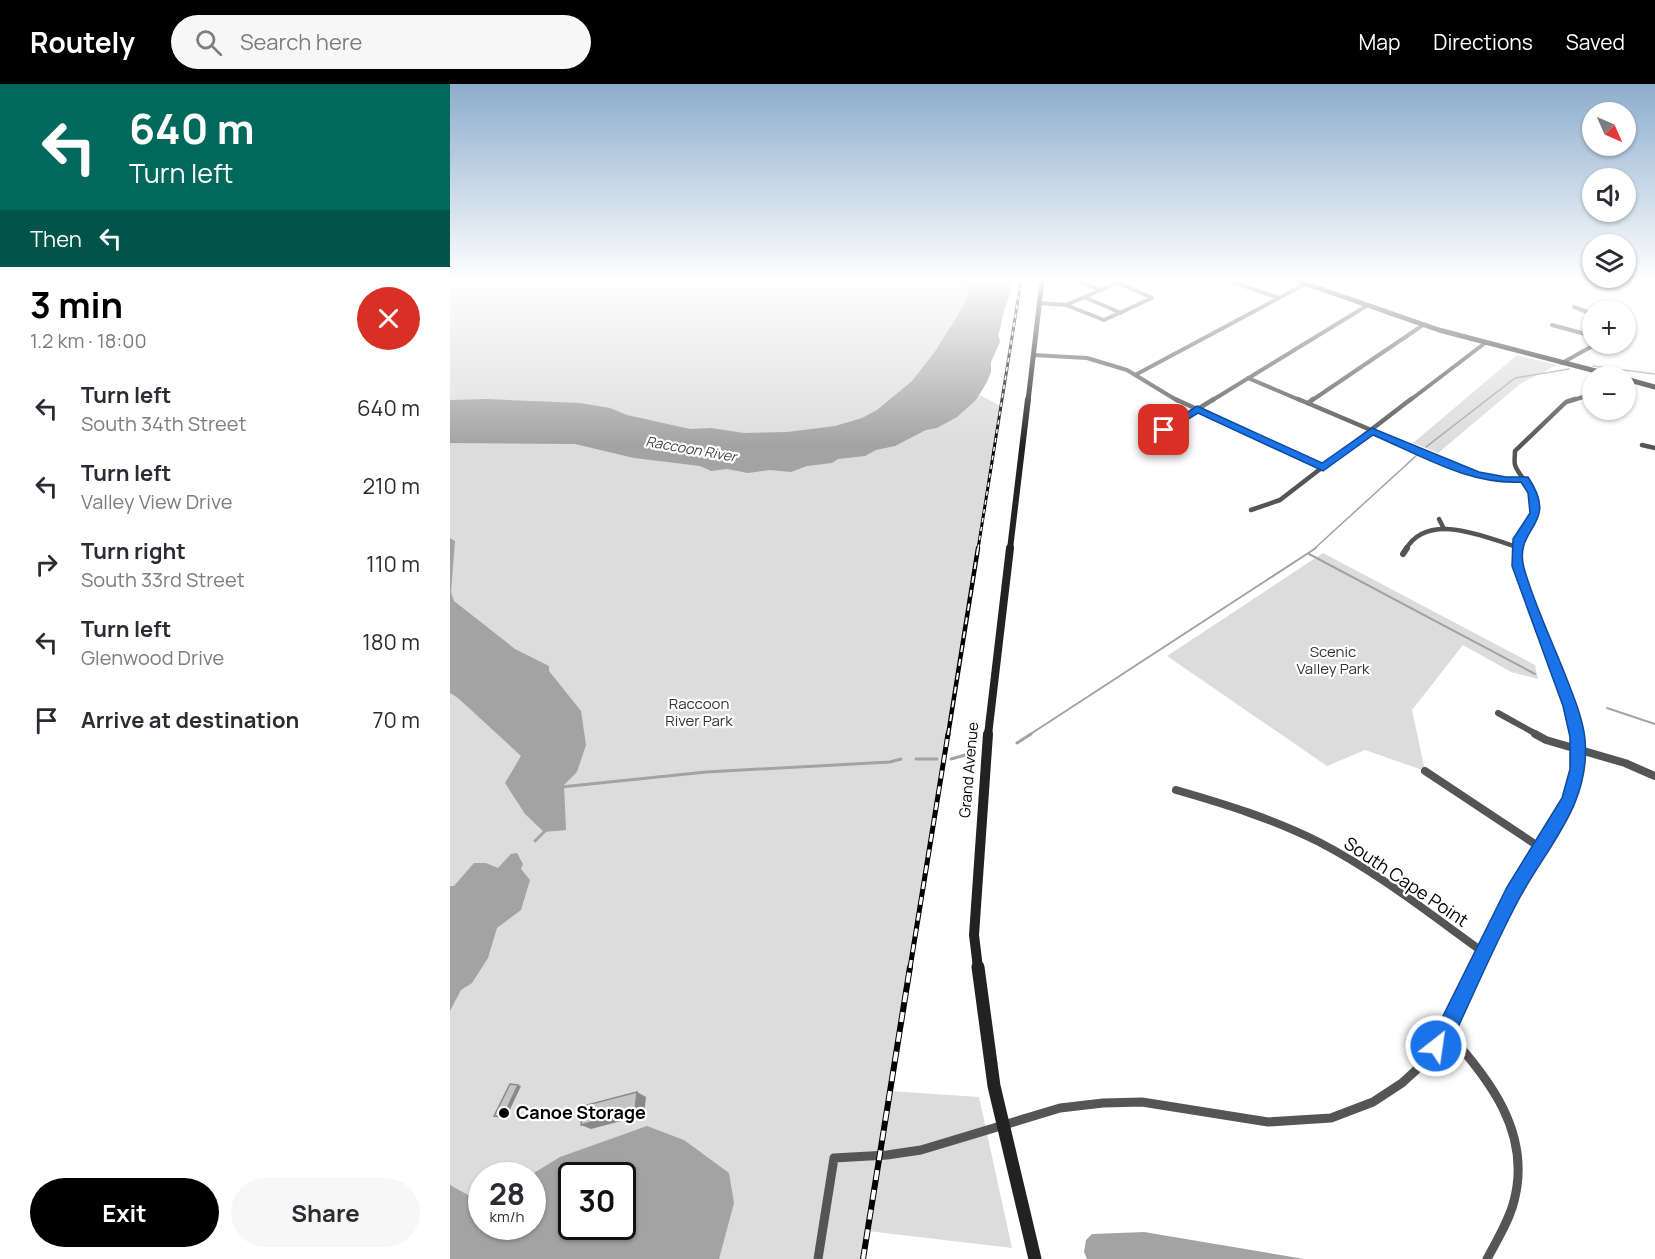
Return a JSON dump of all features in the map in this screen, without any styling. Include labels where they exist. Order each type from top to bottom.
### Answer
[{"type":"main road","name":"Grand Avenue","points":[[1035,336],[986,748],[974,935],[991,1068],[1002,1126],[1035,1259]]},
{"type":"main road","points":[[1460,336],[1582,368]]},
{"type":"main road","points":[[1636,382],[1655,387]]},
{"type":"street","points":[[1137,374],[1208,336]]},
{"type":"street","points":[[1149,439],[1318,336]]},
{"type":"street","points":[[1308,404],[1407,336]]},
{"type":"street","points":[[1251,510],[1280,500],[1485,343]]},
{"type":"street","points":[[1562,363],[1582,352]]},
{"type":"street","points":[[1033,355],[1087,358],[1137,374],[1170,397],[1323,468]]},
{"type":"street","points":[[1248,378],[1477,475],[1506,480],[1524,479]]},
{"type":"street","points":[[818,1259],[834,1158],[887,1155],[921,1150],[1060,1108],[1103,1102],[1142,1102],[1268,1122],[1331,1118],[1373,1102],[1402,1083],[1426,1061],[1446,1031],[1513,893],[1570,800],[1578,769],[1578,749],[1570,706],[1518,566],[1519,539],[1533,520],[1537,507],[1534,493],[1515,465],[1514,457],[1518,446],[1566,402],[1582,397]]},
{"type":"street","points":[[1642,444],[1655,448]]},
{"type":"street","points":[[1439,519],[1444,530]]},
{"type":"street","points":[[1403,555],[1408,543],[1414,538],[1427,532],[1444,530],[1470,532],[1517,547]]},
{"type":"street","points":[[1498,713],[1533,735],[1625,763],[1655,776]]},
{"type":"street","points":[[1425,771],[1541,848]]},
{"type":"street","name":"South Cape Point","points":[[1176,790],[1231,805],[1296,830],[1358,864],[1483,952]]},
{"type":"street","points":[[1446,1031],[1479,1065],[1492,1083],[1503,1104],[1515,1141],[1518,1179],[1515,1199],[1487,1259]]},
{"type":"green space","points":[[450,336],[952,336],[931,375],[852,428],[805,440],[450,410]]},
{"type":"green space","points":[[1517,355],[1557,365],[1520,384],[1438,453],[1413,443]]},
{"type":"green space","name":"Raccoon River Park","points":[[964,387],[1001,406],[890,1091],[979,1097],[1012,1248],[868,1231],[863,1259],[450,1259],[450,426],[722,464]]},
{"type":"green space","name":"Scenic Valley Park","points":[[1323,553],[1535,665],[1538,679],[1511,672],[1463,645],[1412,710],[1425,771],[1365,750],[1327,766],[1167,656]]},
{"type":"water","name":"Raccoon River","points":[[945,336],[998,336],[1000,342],[991,362],[991,372],[987,382],[976,400],[957,417],[895,446],[876,450],[865,456],[838,459],[832,463],[807,466],[791,472],[770,470],[748,473],[727,469],[711,471],[700,466],[634,458],[575,444],[450,443],[450,400],[487,399],[580,403],[610,408],[627,415],[690,429],[711,428],[744,433],[787,432],[835,426],[862,418],[877,410],[912,381]]},
{"type":"water","points":[[450,538],[455,541],[451,592],[454,601],[515,649],[549,666],[549,671],[581,711],[586,745],[577,772],[564,785],[566,830],[544,832],[525,814],[505,783],[521,756],[450,693]]},
{"type":"water","points":[[517,853],[523,864],[521,869],[530,880],[521,910],[497,928],[488,958],[472,983],[461,990],[450,1011],[450,886],[454,886],[474,863],[486,863],[498,868],[511,854]]},
{"type":"water","points":[[647,1126],[684,1140],[729,1173],[734,1203],[719,1259],[450,1259],[450,1185],[468,1195],[468,1240],[546,1240],[546,1166],[560,1157]]},
{"type":"water","points":[[1144,1232],[1304,1259],[1087,1259],[1084,1252],[1086,1240],[1092,1234]]},
{"type":"building","points":[[510,1084],[518,1085],[503,1117],[494,1116]]},
{"type":"building","points":[[637,1092],[635,1110],[581,1125],[583,1106]]},
{"type":"waterway","points":[[1426,447],[1515,378],[1569,369]]},
{"type":"waterway","points":[[1636,372],[1655,374]]},
{"type":"waterway","points":[[1314,549],[1417,455]]},
{"type":"waterway","points":[[1029,735],[1316,548]]},
{"type":"waterway","points":[[1309,554],[1535,674]]},
{"type":"waterway","points":[[1607,708],[1655,724]]},
{"type":"waterway","points":[[1017,743],[1031,734]]},
{"type":"waterway","points":[[951,759],[972,753]]},
{"type":"waterway","points":[[561,787],[706,772],[890,762],[901,759]]},
{"type":"waterway","points":[[916,759],[937,759]]},
{"type":"waterway","points":[[535,841],[545,831]]},
{"type":"railway","points":[[978,549],[1012,336]]},
{"type":"railway","points":[[948,735],[978,548]]},
{"type":"railway","points":[[910,968],[948,734]]},
{"type":"railway","points":[[863,1259],[910,967]]},
{"type":"place","name":"Canoe Storage","points":[[504,1113]]},
{"type":"route","points":[[1164,430],[1197,409],[1323,468],[1372,431],[1477,475],[1506,480],[1524,479],[1534,493],[1536,513],[1519,539],[1518,566],[1570,706],[1577,737],[1578,769],[1570,800],[1513,893],[1446,1031],[1436,1046]]}]
